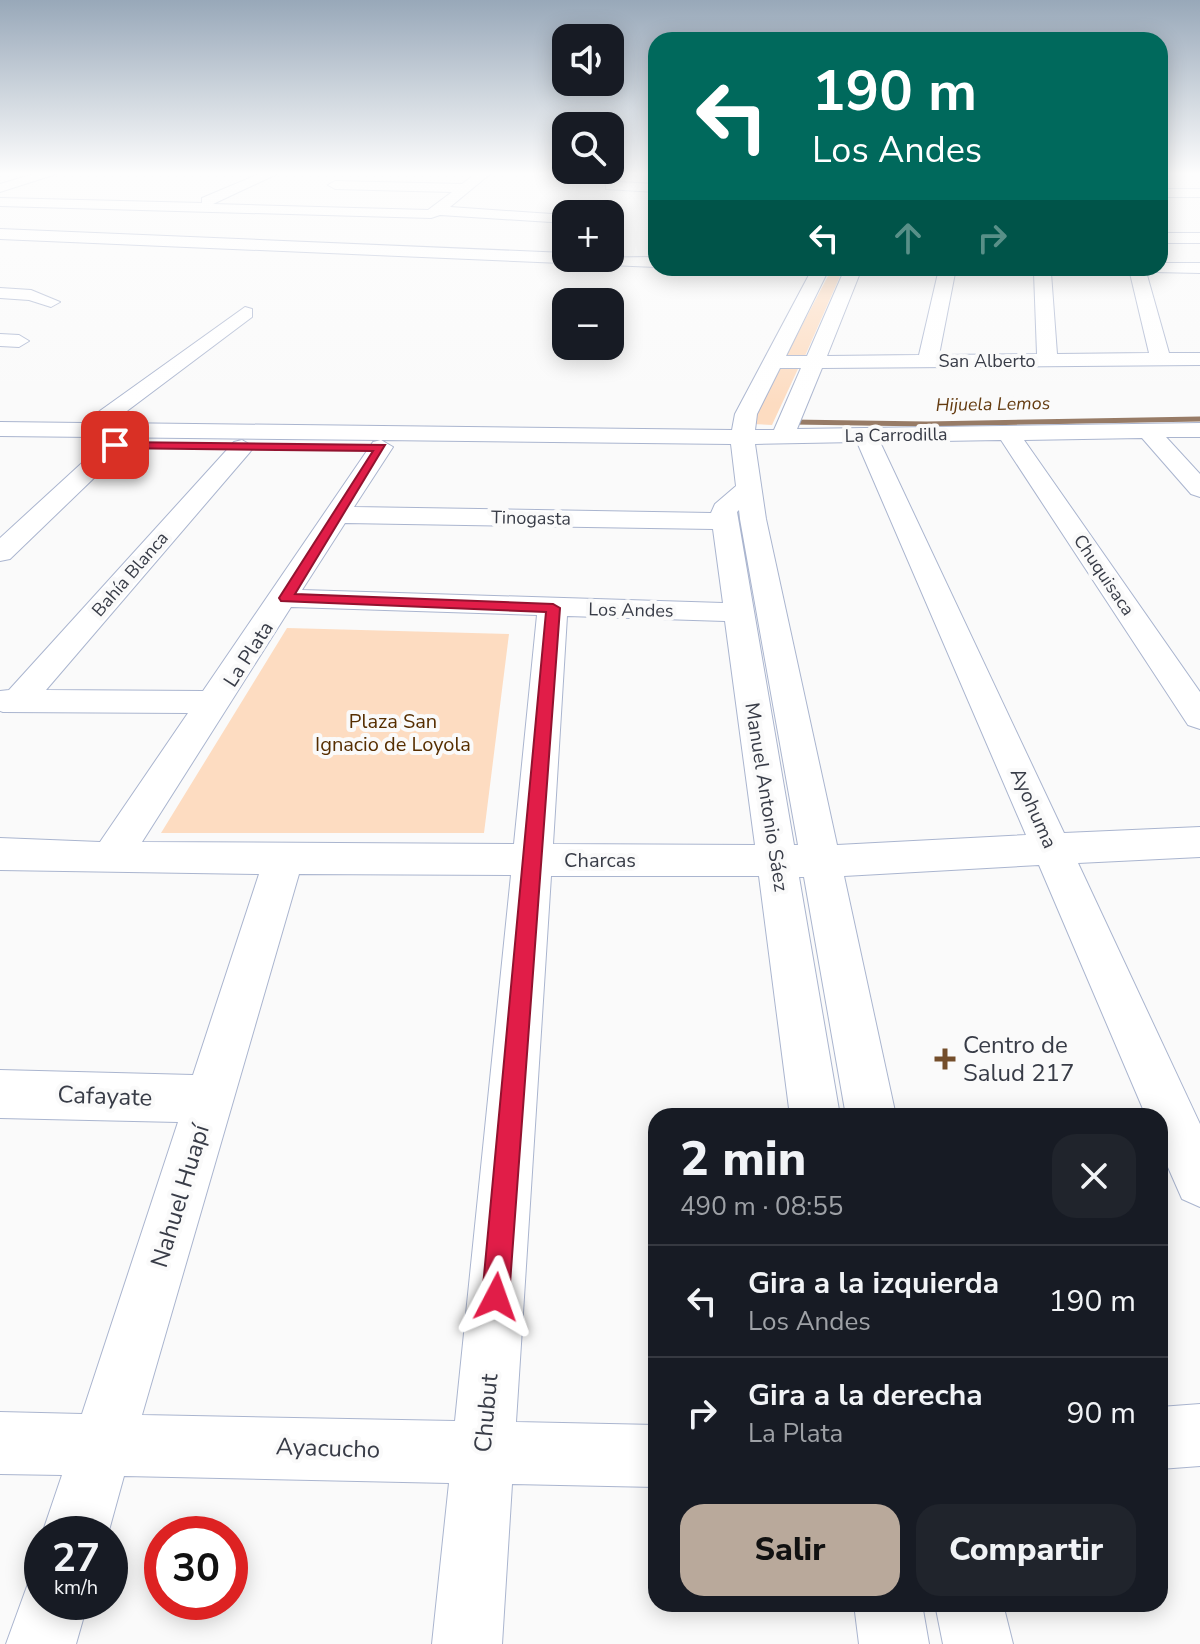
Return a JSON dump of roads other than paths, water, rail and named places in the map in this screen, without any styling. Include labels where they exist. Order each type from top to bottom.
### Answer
[{"type":"street","points":[[392,251],[648,262]]},
{"type":"street","points":[[1168,268],[1200,268]]},
{"type":"street","points":[[742,437],[746,414],[817,276]]},
{"type":"street","points":[[782,437],[851,276]]},
{"type":"street","points":[[928,361],[946,276]]},
{"type":"street","points":[[1042,276],[1047,360]]},
{"type":"street","points":[[1139,276],[1160,359]]},
{"type":"street","points":[[0,293],[31,295],[51,302]]},
{"type":"street","points":[[88,430],[245,313]]},
{"type":"street","name":"San Alberto","points":[[774,362],[1200,359]]},
{"type":"street","name":"La Carrodilla","points":[[791,412],[822,412]]},
{"type":"street","name":"La Carrodilla","points":[[1,434],[88,430],[782,437],[1200,430]]},
{"type":"street","points":[[1148,431],[1200,489]]},
{"type":"street","name":"Chuquisaca","points":[[1008,433],[1200,717]]},
{"type":"street","name":"La Carrodilla","points":[[1,434],[115,445],[578,448],[590,442],[592,434]]},
{"type":"street","name":"Ayohuma","points":[[866,436],[1167,1108]]},
{"type":"street","name":"Manuel Antonio Sáez","points":[[742,437],[747,489],[869,1108]]},
{"type":"street","points":[[0,553],[115,445]]},
{"type":"street","name":"Bahía Blanca","points":[[9,701],[242,447]]},
{"type":"street","name":"La Plata","points":[[111,858],[286,598],[381,447]]},
{"type":"street","points":[[725,521],[726,507],[747,489]]},
{"type":"street","name":"Tinogasta","points":[[337,515],[725,521]]},
{"type":"street","name":"Manuel Antonio Sáez","points":[[725,521],[814,1108]]},
{"type":"street","name":"Los Andes","points":[[286,598],[737,612]]},
{"type":"street","name":"Chubut","points":[[467,1644],[553,608]]},
{"type":"street","points":[[9,701],[217,702]]},
{"type":"street","name":"Charcas","points":[[0,854],[111,858],[821,861],[1200,842]]},
{"type":"street","name":"Nahuel Huapí","points":[[81,1516],[284,858]]},
{"type":"street","name":"Cafayate","points":[[0,1094],[210,1099]]},
{"type":"street","name":"Ayohuma","points":[[1168,1109],[1200,1181]]},
{"type":"street","points":[[1168,1437],[1200,1435]]},
{"type":"street","name":"Ayacucho","points":[[0,1443],[648,1456]]},
{"type":"street","points":[[889,1612],[894,1644]]},
{"type":"street","points":[[971,1612],[978,1644]]},
{"type":"street","points":[[41,1644],[48,1620]]},
{"type":"waterway","name":"Hijuela Lemos","points":[[792,422],[927,424],[1200,419]]},
{"type":"place","name":"Centro de Salud 217","points":[[945,1059]]},
{"type":"park label","name":"Plaza San Ignacio de Loyola","points":[[393,732]]}]
